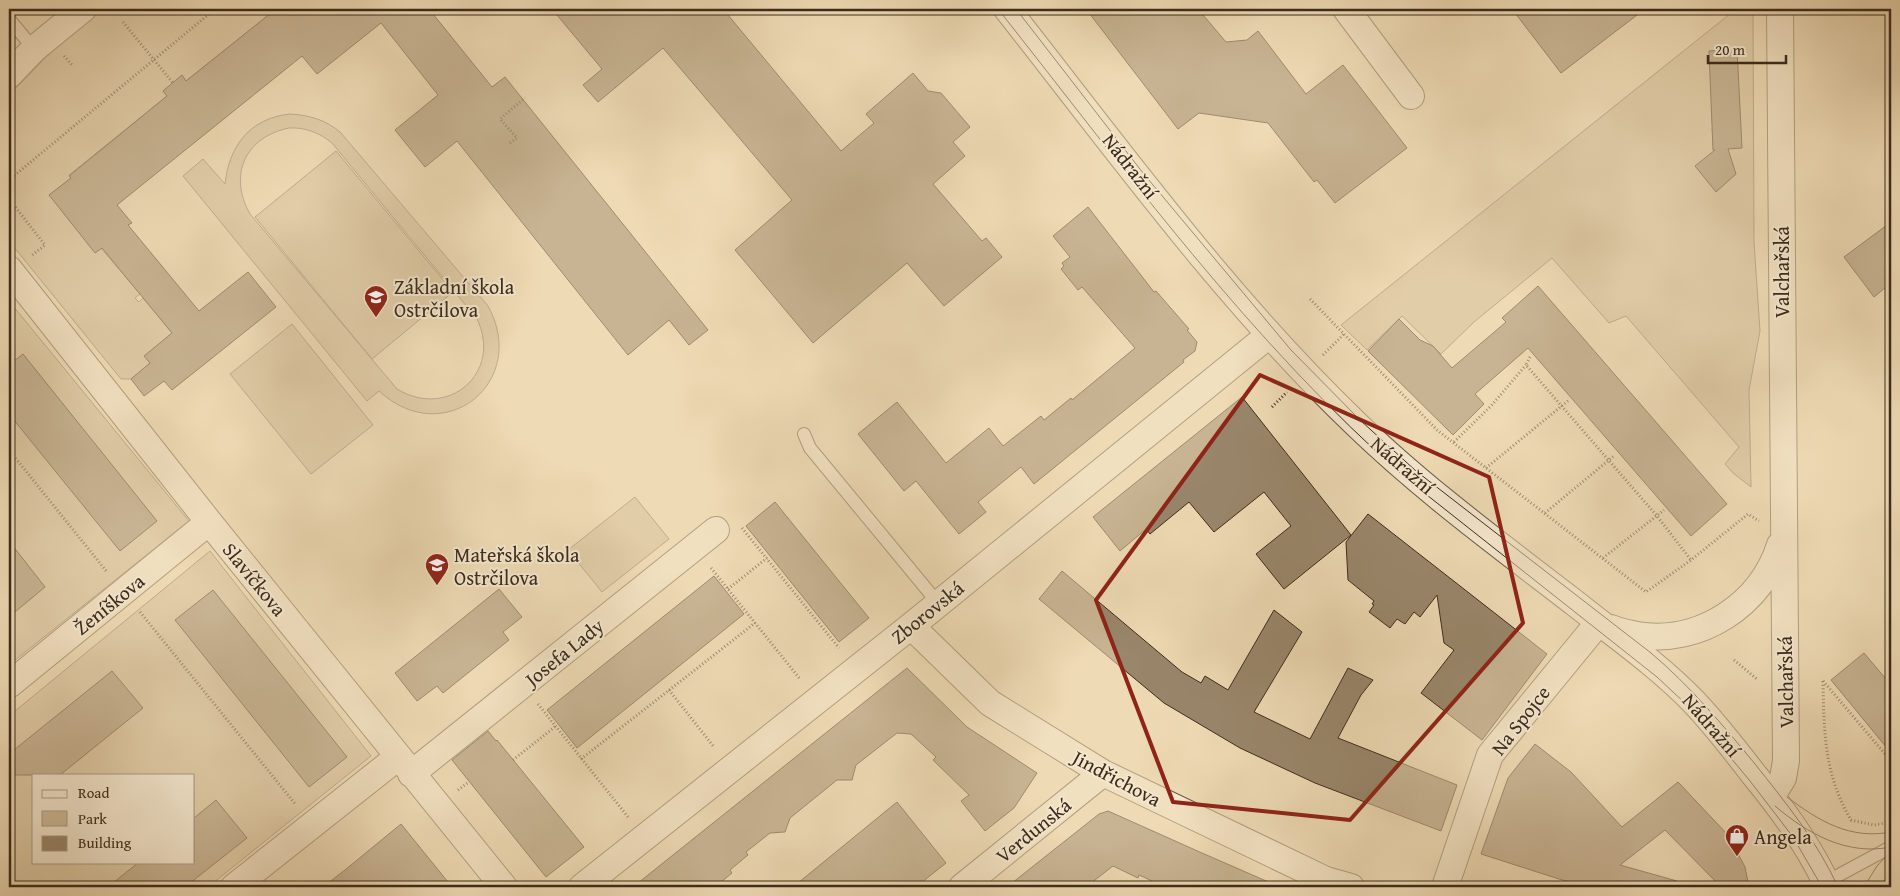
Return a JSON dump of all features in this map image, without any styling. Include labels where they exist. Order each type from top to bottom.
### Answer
[{"type":"street","points":[[9,75],[34,49],[83,9]]},
{"type":"street","name":"Nádražní","points":[[1007,9],[1145,184],[1269,335],[1305,374],[1384,450],[1451,507],[1644,658],[1692,701],[1772,796],[1810,852],[1827,885]]},
{"type":"street","points":[[1346,9],[1411,96]]},
{"type":"street","name":"Valchařská","points":[[1772,796],[1783,778],[1786,762],[1783,535],[1782,16]]},
{"type":"street","name":"Slavíčkova","points":[[10,270],[404,766],[504,887]]},
{"type":"street","name":"Zborovská","points":[[582,887],[911,626],[1269,335]]},
{"type":"street","name":"Ženíškova","points":[[9,685],[209,522]]},
{"type":"street","name":"Josefa Lady","points":[[234,887],[312,825],[404,766],[522,685],[695,547],[727,527]]},
{"type":"street","name":"Valchařská","points":[[1599,622],[1624,632],[1652,637],[1681,634],[1709,626],[1727,616],[1756,590],[1768,573],[1777,555],[1783,535]]},
{"type":"street","name":"Na Spojce","points":[[1445,887],[1490,755],[1599,622]]},
{"type":"street","name":"Jindřichova","points":[[911,626],[990,703],[1103,773],[1322,884],[1351,887]]},
{"type":"street","name":"Verdunská","points":[[962,887],[1103,773]]},
{"type":"lane","points":[[9,19],[34,49]]},
{"type":"lane","points":[[804,434],[810,448],[817,457],[938,603]]},
{"type":"lane","points":[[1827,885],[1891,847]]},
{"type":"path","points":[[9,180],[215,9]]},
{"type":"path","points":[[123,22],[173,83]]},
{"type":"path","points":[[510,143],[517,138],[500,119],[525,98]]},
{"type":"path","points":[[9,199],[45,245],[10,270]]},
{"type":"path","points":[[1310,299],[1437,430],[1646,592],[1691,560],[1748,514],[1783,535]]},
{"type":"path","points":[[1454,442],[1492,406],[1526,365],[1530,357]]},
{"type":"path","points":[[1526,365],[1657,516],[1691,560]]},
{"type":"path","points":[[1486,468],[1569,400]]},
{"type":"path","points":[[9,450],[312,825]]},
{"type":"path","points":[[1545,514],[1615,455]]},
{"type":"path","points":[[1603,558],[1664,510]]},
{"type":"path","points":[[727,527],[767,558],[839,648]]},
{"type":"path","points":[[695,547],[800,679]]},
{"type":"path","points":[[728,589],[767,558]]},
{"type":"path","points":[[581,759],[755,623]]},
{"type":"path","points":[[1734,660],[1763,683]]},
{"type":"path","points":[[1891,762],[1822,681],[1824,741],[1835,788],[1842,805],[1851,820],[1874,824],[1891,822]]},
{"type":"path","points":[[522,685],[628,817]]},
{"type":"path","points":[[669,690],[714,747]]},
{"type":"path","points":[[513,760],[556,726]]},
{"type":"highlighted area","points":[[1260,375],[1489,477],[1523,623],[1350,820],[1173,802],[1096,600]]},
{"type":"green space","points":[[101,9],[276,9],[186,81],[182,76],[163,91],[167,96],[69,175],[71,178],[50,195],[101,248],[140,294],[135,298],[139,302],[143,298],[172,333],[145,356],[150,363],[131,379],[121,379],[9,241],[9,95],[64,39]]},
{"type":"green space","points":[[1736,9],[1753,9],[1754,242],[1760,331],[1749,390],[1751,487],[1725,464],[1739,447],[1626,316],[1609,323],[1552,258],[1474,322],[1441,354],[1402,316],[1367,350],[1341,325]]},
{"type":"green space","points":[[290,114],[311,117],[336,128],[488,306],[498,334],[498,360],[489,382],[474,400],[453,411],[429,414],[404,408],[379,391],[367,401],[183,176],[203,159],[225,184],[231,158],[244,136],[264,121]],"holes":[[[289,128],[312,131],[332,143],[477,319],[483,339],[483,357],[477,373],[466,386],[452,395],[435,399],[416,397],[397,389],[250,214],[241,185],[241,172],[245,160],[261,140]]]},
{"type":"green space","points":[[336,151],[453,292],[372,359],[255,217]]},
{"type":"green space","points":[[9,301],[189,521],[9,665]]},
{"type":"green space","points":[[292,324],[373,425],[311,474],[230,374]]},
{"type":"green space","points":[[635,497],[669,539],[602,592],[568,550]]},
{"type":"green space","points":[[210,551],[371,756],[208,887],[9,887],[9,716]]},
{"type":"building","points":[[276,9],[429,9],[492,87],[505,77],[708,330],[689,345],[669,320],[628,355],[457,141],[425,167],[395,130],[438,95],[381,23],[317,74],[302,56],[117,205],[132,223],[128,225],[199,311],[248,272],[276,307],[172,390],[164,381],[144,396],[131,379],[150,363],[144,356],[172,333],[102,248],[95,253],[49,195],[71,178],[69,176],[167,96],[163,91],[182,75],[186,81]]},
{"type":"building","points":[[552,9],[723,9],[841,151],[874,123],[866,114],[913,73],[928,91],[941,93],[970,127],[953,142],[965,156],[933,184],[982,241],[986,238],[1002,257],[944,306],[907,263],[813,343],[735,250],[792,200],[663,48],[598,102],[583,85],[602,69]]},
{"type":"building","points":[[1086,9],[1198,9],[1226,42],[1247,40],[1258,31],[1306,94],[1343,65],[1407,148],[1335,203],[1317,180],[1314,182],[1268,123],[1199,113],[1178,129]]},
{"type":"building","points":[[1512,9],[1645,9],[1561,73]]},
{"type":"building","points":[[1737,49],[1742,148],[1728,149],[1736,174],[1716,192],[1695,166],[1715,150],[1713,150],[1709,51]]},
{"type":"building","points":[[1088,207],[1154,292],[1156,291],[1189,329],[1187,330],[1197,342],[1195,351],[1034,484],[1021,467],[978,502],[986,512],[959,534],[916,481],[904,491],[858,434],[897,402],[946,463],[989,428],[1003,446],[1041,416],[1044,420],[1071,398],[1072,400],[1135,348],[1082,287],[1078,290],[1061,269],[1064,266],[1062,263],[1070,257],[1053,236]]},
{"type":"building","points":[[1891,222],[1891,283],[1874,297],[1844,257]]},
{"type":"building","points":[[1538,286],[1727,504],[1691,536],[1528,348],[1475,394],[1484,404],[1453,435],[1368,351],[1399,319],[1420,340],[1433,346],[1452,368],[1506,322],[1502,318]]},
{"type":"building","points":[[23,354],[157,521],[120,551],[9,414],[9,365]]},
{"type":"building","points":[[1242,397],[1351,535],[1284,589],[1256,554],[1291,526],[1264,492],[1214,532],[1189,502],[1150,534],[1146,529],[1120,551],[1093,517]]},
{"type":"building","points":[[775,502],[869,618],[839,642],[746,526]]},
{"type":"building","points":[[1368,514],[1547,654],[1482,740],[1421,693],[1454,650],[1444,643],[1437,595],[1420,617],[1414,612],[1405,624],[1397,619],[1390,628],[1369,612],[1374,605],[1372,604],[1374,601],[1348,580],[1346,542]]},
{"type":"building","points":[[9,541],[45,587],[9,617]]},
{"type":"building","points":[[1062,571],[1182,672],[1201,683],[1205,676],[1228,690],[1274,610],[1302,632],[1254,712],[1310,739],[1348,668],[1373,680],[1361,695],[1338,738],[1457,785],[1441,831],[1315,783],[1240,748],[1164,703],[1039,599]]},
{"type":"building","points":[[714,576],[744,614],[577,748],[547,710]]},
{"type":"building","points":[[499,589],[522,617],[503,632],[509,640],[443,693],[437,686],[417,701],[395,673]]},
{"type":"building","points":[[213,590],[347,757],[309,787],[175,620]]},
{"type":"building","points":[[1864,653],[1891,685],[1891,753],[1831,680]]},
{"type":"building","points":[[907,668],[967,727],[1037,773],[1014,808],[985,831],[961,801],[969,795],[933,760],[936,757],[911,734],[897,733],[856,765],[852,780],[837,780],[790,818],[785,832],[770,833],[746,852],[748,855],[730,870],[732,873],[715,887],[633,887]]},
{"type":"building","points":[[112,671],[143,708],[61,774],[9,775],[9,754]]},
{"type":"building","points":[[488,731],[584,847],[546,877],[452,760]]},
{"type":"building","points":[[1535,744],[1571,772],[1622,827],[1678,782],[1728,835],[1745,867],[1749,887],[1721,887],[1665,830],[1620,865],[1677,881],[1676,887],[1589,887],[1481,854],[1508,778]]},
{"type":"building","points":[[216,800],[247,838],[185,887],[108,887],[137,864],[195,864],[195,817]]},
{"type":"building","points":[[897,802],[946,863],[916,887],[793,887]]},
{"type":"building","points":[[1108,811],[1280,887],[1165,887],[1139,875],[1138,878],[1113,866],[1086,887],[1007,887],[1099,814]]},
{"type":"building","points":[[401,824],[452,887],[323,887],[345,870]]},
{"type":"tram line","points":[[998,9],[1192,254],[1296,372],[1408,480],[1657,677],[1687,705],[1750,781],[1793,837],[1822,887]]},
{"type":"tram line","points":[[1016,9],[1143,173],[1291,350],[1360,420],[1416,471],[1651,653],[1679,679],[1730,734],[1789,808],[1821,854],[1838,887]]},
{"type":"tram line","points":[[1787,797],[1823,821],[1849,831],[1876,834],[1891,832]]},
{"type":"tram line","points":[[1775,806],[1815,834],[1829,840],[1859,848],[1891,847]]},
{"type":"tram line","points":[[1864,887],[1877,866],[1891,851]]},
{"type":"tram line","points":[[1880,887],[1891,872]]},
{"type":"place","name":"Základní škola Ostrčilova","points":[[376,318]]},
{"type":"place","name":"Mateřská škola Ostrčilova","points":[[437,586]]},
{"type":"place","name":"Angela","points":[[1737,857]]}]
